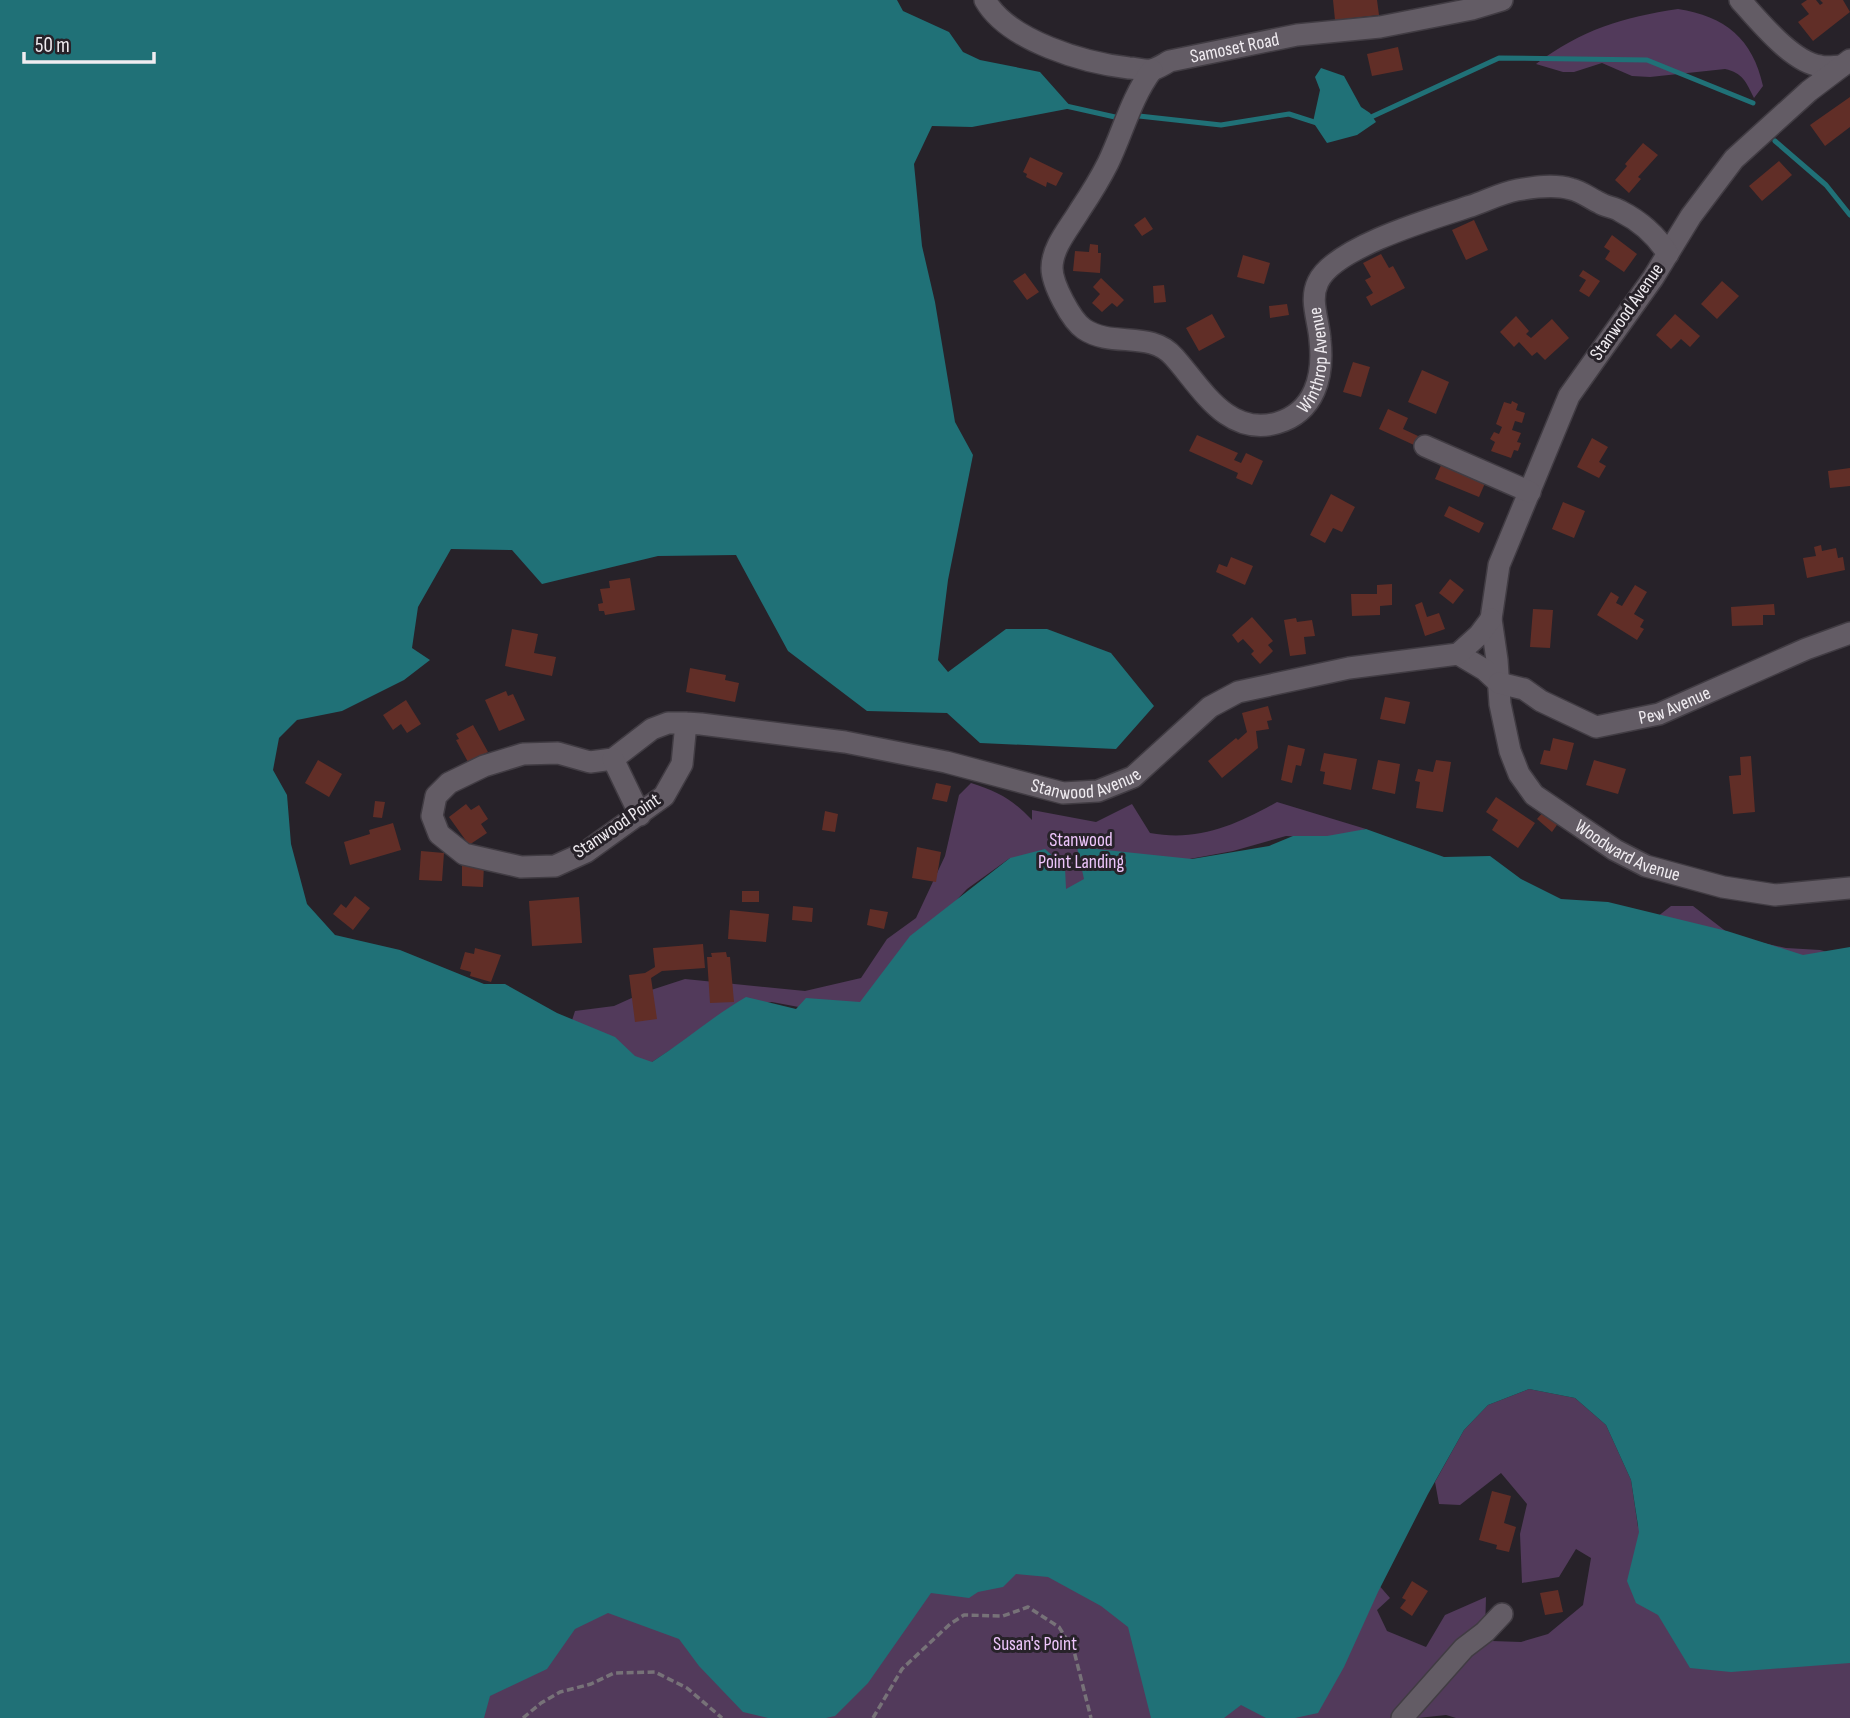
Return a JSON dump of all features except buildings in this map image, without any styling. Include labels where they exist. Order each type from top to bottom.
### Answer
[{"type":"street","name":"Samoset Road","points":[[985,0],[1005,22],[1031,39],[1052,48],[1116,66],[1152,70],[1170,61],[1297,35],[1380,27],[1472,9],[1502,0]]},
{"type":"street","points":[[1740,0],[1780,41],[1805,61],[1819,66],[1846,63]]},
{"type":"street","name":"Stanwood Avenue","points":[[1499,683],[1491,619],[1499,565],[1569,396],[1668,254],[1691,216],[1734,159],[1809,91],[1846,63]]},
{"type":"street","name":"Winthrop Avenue","points":[[1152,70],[1140,86],[1108,163],[1056,249],[1052,266],[1055,283],[1074,320],[1084,329],[1098,336],[1154,342],[1167,349],[1210,401],[1233,418],[1252,424],[1275,424],[1293,416],[1310,401],[1317,386],[1321,365],[1321,340],[1313,298],[1316,284],[1325,270],[1346,256],[1410,227],[1513,190],[1540,186],[1572,189],[1619,210],[1647,228],[1668,254]]},
{"type":"street","points":[[1425,446],[1530,492]]},
{"type":"street","points":[[1491,619],[1479,635],[1458,654],[1485,670],[1499,683]]},
{"type":"street","name":"Pew Avenue","points":[[1499,683],[1524,689],[1541,701],[1596,727],[1659,715],[1806,649],[1850,633]]},
{"type":"street","name":"Stanwood Avenue","points":[[686,723],[857,745],[946,762],[1063,793],[1098,791],[1133,777],[1209,707],[1238,692],[1349,668],[1458,654]]},
{"type":"street","name":"Woodward Avenue","points":[[1499,683],[1505,728],[1519,774],[1534,795],[1615,850],[1646,866],[1723,887],[1775,895],[1850,888]]},
{"type":"street","points":[[640,815],[613,760],[652,729],[668,723],[686,723]]},
{"type":"street","name":"Stanwood Point","points":[[613,760],[590,762],[558,753],[523,754],[484,766],[449,783],[436,796],[432,816],[439,834],[464,854],[520,867],[555,866],[586,852],[664,796],[682,764],[686,723]]},
{"type":"street","points":[[1402,1718],[1464,1648],[1502,1614]]},
{"type":"path","points":[[873,1718],[902,1669],[950,1624],[964,1615],[1003,1616],[1028,1608],[1059,1627],[1074,1651],[1091,1718]]},
{"type":"path","points":[[523,1718],[560,1692],[591,1684],[614,1673],[655,1672],[687,1688],[722,1718]]},
{"type":"green space","points":[[1678,9],[1710,17],[1734,32],[1744,43],[1752,55],[1763,86],[1754,98],[1740,76],[1725,69],[1650,77],[1632,76],[1602,63],[1574,72],[1563,72],[1536,64],[1569,42],[1603,27],[1639,16]]},
{"type":"green space","name":"Stanwood Point Landing","points":[[971,783],[1004,797],[1032,820],[1032,810],[1096,822],[1132,804],[1150,833],[1184,835],[1216,830],[1277,802],[1366,829],[1333,838],[1286,836],[1062,892],[1031,867],[1010,858],[967,889],[861,1002],[820,1011],[772,1002],[737,1006],[646,1066],[568,1033],[575,1011],[614,1006],[685,979],[805,991],[861,978],[887,939],[916,918],[945,856],[959,795]]},
{"type":"green space","name":"Susan's Point","points":[[1671,906],[1693,906],[1732,936],[1786,948],[1820,950],[1850,958],[1850,1718],[1456,1718],[1446,1715],[1418,1718],[460,1718],[580,1606],[912,1598],[1019,1568],[1364,1568],[1390,1598],[1377,1610],[1387,1631],[1426,1647],[1445,1615],[1486,1597],[1485,1632],[1492,1641],[1521,1642],[1548,1634],[1583,1605],[1591,1558],[1576,1549],[1559,1577],[1522,1583],[1520,1534],[1527,1504],[1501,1473],[1460,1505],[1439,1504],[1435,1482],[1464,1430],[1488,1405],[1529,1389],[1575,1398],[1606,1425],[1631,1480],[1638,1527],[1657,917]]},
{"type":"water","points":[[0,0],[897,0],[903,11],[949,32],[963,52],[980,60],[1040,72],[1072,108],[972,127],[932,126],[914,164],[922,246],[935,302],[955,422],[973,455],[948,580],[938,660],[948,672],[1006,629],[1047,629],[1111,653],[1154,706],[1116,749],[980,743],[947,713],[867,711],[788,651],[736,555],[658,556],[542,584],[512,550],[451,549],[418,607],[412,648],[430,660],[404,680],[342,711],[297,720],[279,738],[273,770],[287,795],[291,844],[307,904],[335,935],[400,950],[484,984],[505,984],[557,1013],[615,1037],[635,1056],[652,1062],[746,997],[796,1009],[806,998],[860,1002],[910,936],[1010,858],[1045,849],[1065,867],[1066,889],[1084,879],[1077,847],[1192,859],[1269,846],[1293,836],[1327,836],[1366,829],[1444,857],[1490,856],[1521,879],[1561,899],[1608,902],[1727,931],[1803,955],[1850,947],[1850,1663],[1731,1672],[1690,1668],[1658,1615],[1636,1603],[1627,1581],[1639,1532],[1631,1480],[1606,1425],[1575,1398],[1529,1389],[1488,1405],[1464,1430],[1428,1494],[1378,1592],[1344,1667],[1318,1713],[1295,1718],[1266,1718],[1241,1705],[1224,1718],[1151,1718],[1128,1627],[1101,1606],[1048,1577],[1016,1574],[1003,1587],[978,1592],[969,1598],[931,1593],[868,1683],[835,1716],[826,1718],[768,1718],[743,1712],[699,1666],[679,1639],[608,1613],[575,1629],[547,1669],[490,1696],[484,1718],[0,1718]]},
{"type":"water","points":[[1321,68],[1344,76],[1361,107],[1370,113],[1376,122],[1357,135],[1327,143],[1313,122],[1320,90],[1315,77]]},
{"type":"waterway","points":[[1369,118],[1499,58],[1647,60],[1753,103]]},
{"type":"waterway","points":[[1066,106],[1115,117]]},
{"type":"waterway","points":[[1139,116],[1221,125],[1289,114],[1317,123]]},
{"type":"waterway","points":[[1775,141],[1826,185],[1850,215]]}]
